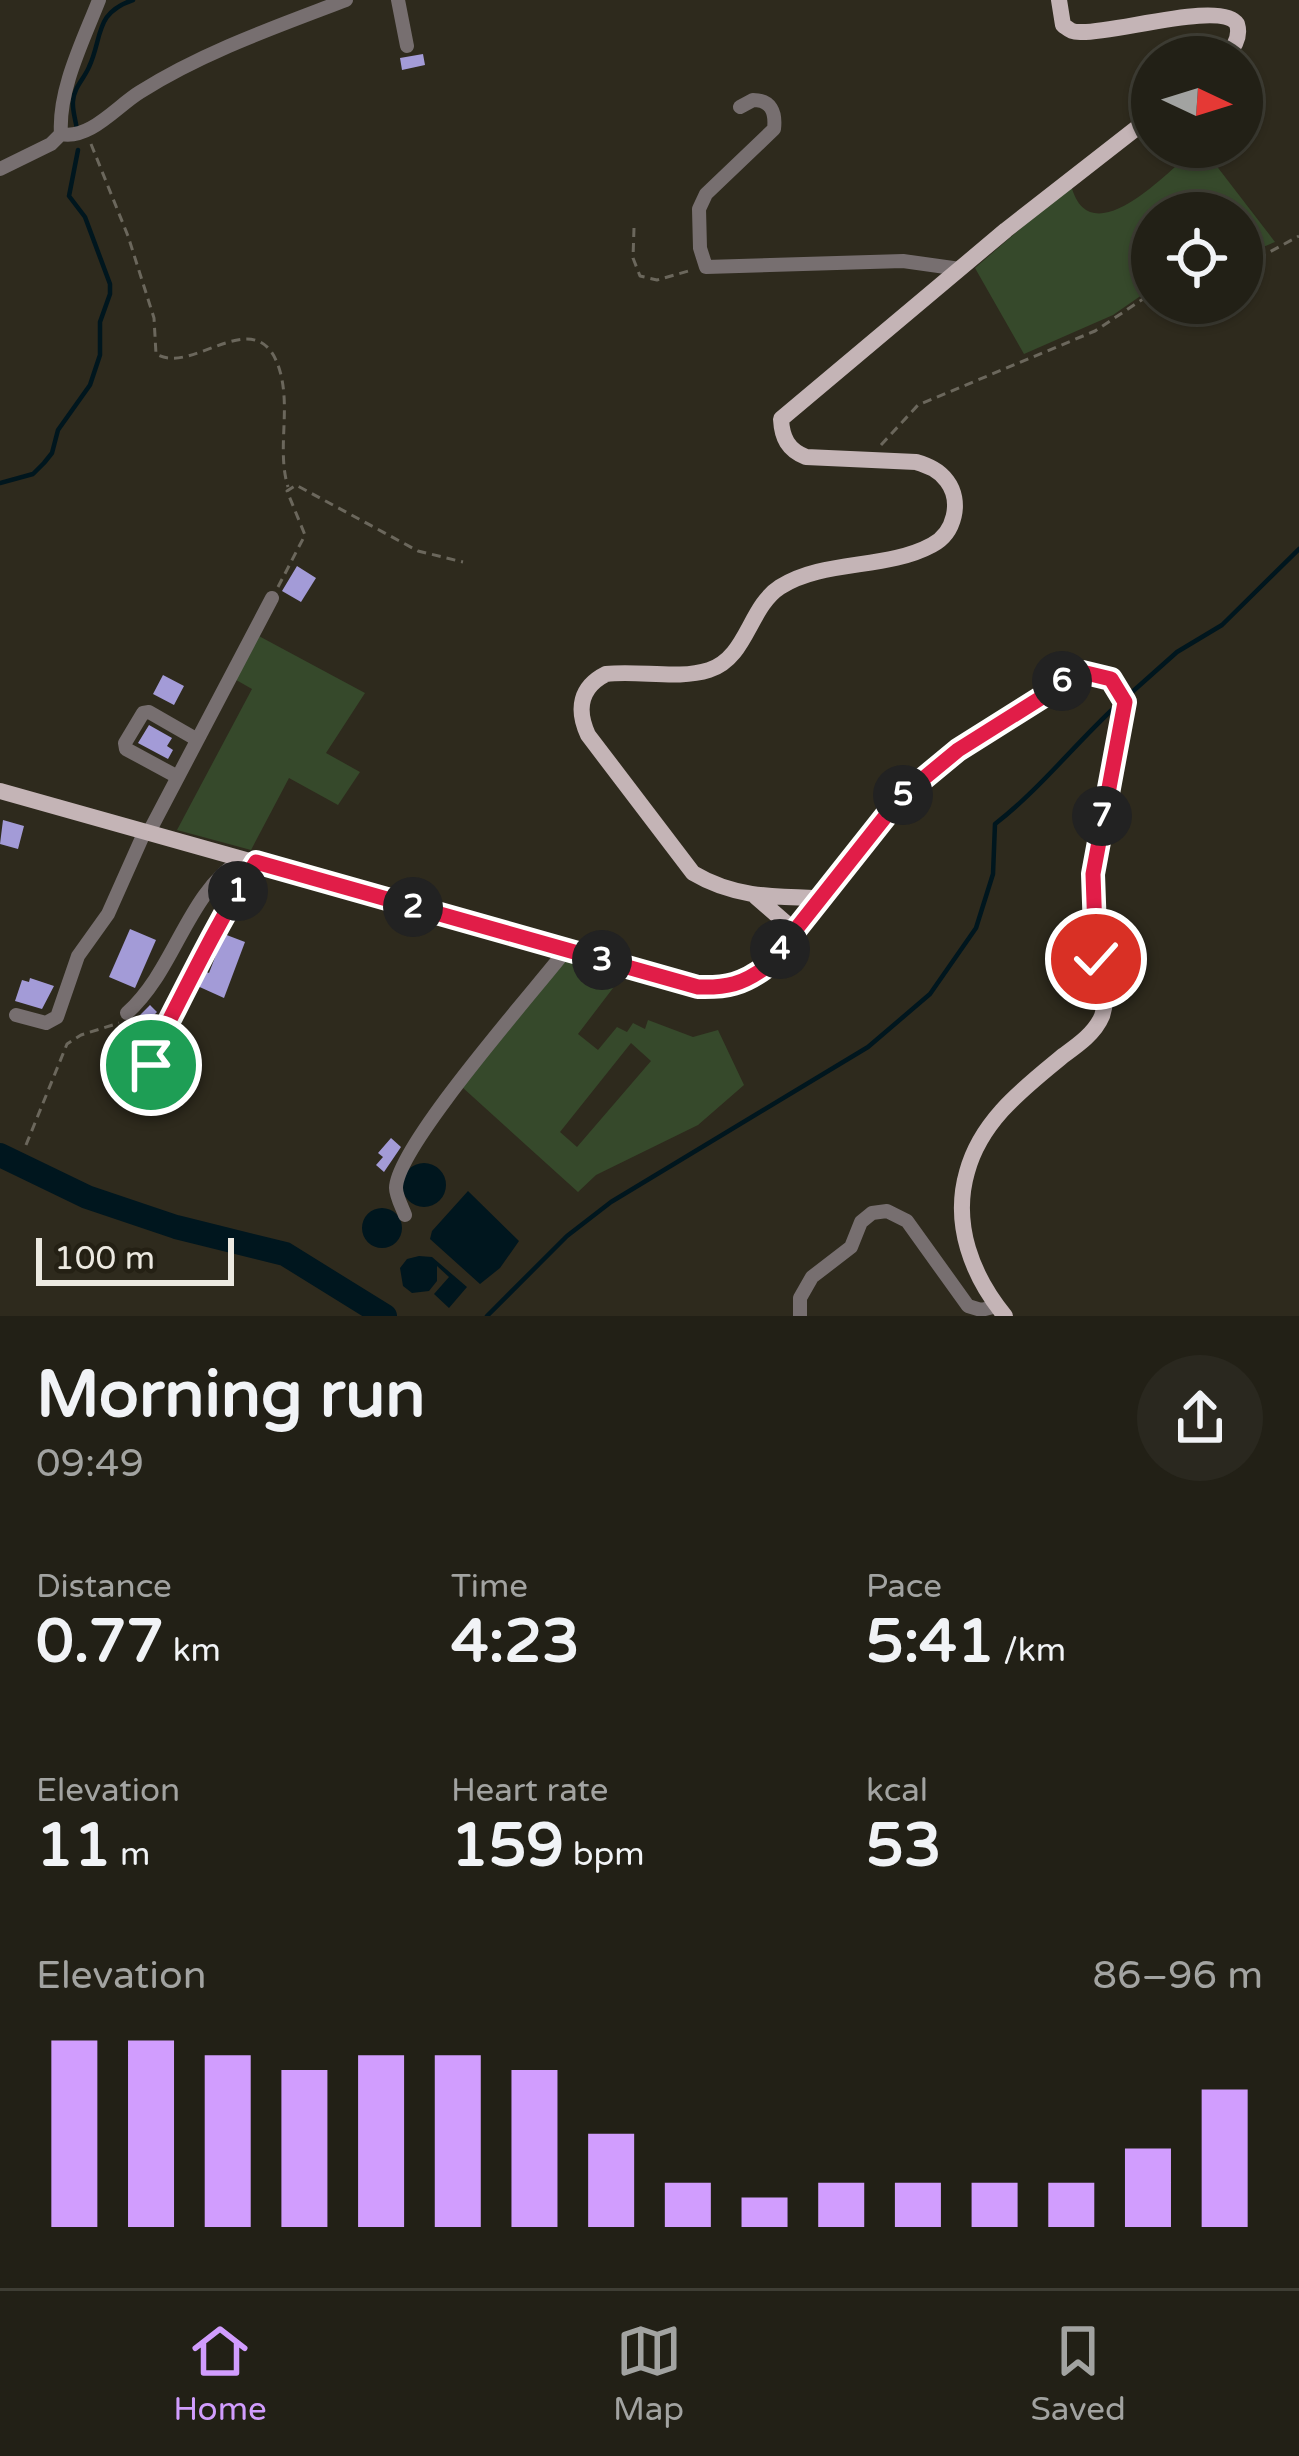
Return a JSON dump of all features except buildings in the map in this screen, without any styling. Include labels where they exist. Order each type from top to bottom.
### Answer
[{"type":"main road","points":[[1059,0],[1063,25],[1082,33],[1209,4],[1227,9],[1236,19],[1237,36]]},
{"type":"main road","points":[[818,898],[755,896],[715,886],[693,873],[588,734],[581,703],[590,684],[606,674],[698,673],[717,667],[736,651],[774,591],[795,578],[939,541],[955,512],[954,496],[945,478],[932,467],[799,454],[785,441],[782,418],[1131,133]]},
{"type":"main road","points":[[0,791],[698,987],[728,988],[766,967],[900,798],[958,750],[1075,674],[1101,674],[1117,685],[1125,711],[1093,874],[1096,959],[1104,988],[1101,1019],[1014,1096],[982,1136],[967,1171],[961,1203],[966,1242],[988,1295],[1001,1311]]},
{"type":"main road","points":[[755,896],[794,930]]},
{"type":"street","points":[[0,169],[51,144],[61,134],[70,79],[99,0]]},
{"type":"street","points":[[61,134],[87,131],[180,69],[346,0]]},
{"type":"street","points":[[398,0],[407,46]]},
{"type":"street","points":[[740,107],[753,100],[768,104],[774,129],[706,194],[699,209],[701,260],[706,267],[903,261],[960,268]]},
{"type":"street","points":[[16,1015],[46,1023],[57,1017],[78,956],[108,914],[272,598]]},
{"type":"street","points":[[176,776],[126,749],[125,743],[143,712],[196,739]]},
{"type":"street","points":[[216,926],[249,861]]},
{"type":"street","points":[[128,1013],[170,958],[206,891],[249,861]]},
{"type":"street","points":[[405,1215],[395,1190],[403,1165],[566,950]]},
{"type":"street","points":[[800,1316],[800,1298],[812,1277],[851,1247],[861,1222],[872,1213],[887,1211],[907,1221],[968,1306],[1001,1311]]},
{"type":"path","points":[[87,131],[154,318],[156,354],[168,359],[242,338],[267,346],[274,354],[285,394],[284,473],[305,536],[272,598]]},
{"type":"path","points":[[634,228],[633,258],[640,276],[657,280],[706,267]]},
{"type":"path","points":[[1263,255],[1299,236]]},
{"type":"path","points":[[869,460],[918,404],[1095,332],[1131,307]]},
{"type":"path","points":[[288,487],[308,490],[418,551],[463,562]]},
{"type":"path","points":[[165,1068],[149,1060],[216,926]]},
{"type":"path","points":[[26,1145],[68,1044],[81,1035],[114,1027],[128,1013]]},
{"type":"green space","points":[[1174,168],[1218,168],[1237,192],[1145,192]]},
{"type":"green space","points":[[1071,185],[1079,203],[1090,212],[1131,201],[1131,303],[1024,354],[975,268]]},
{"type":"green space","points":[[1263,226],[1275,242],[1263,247]]},
{"type":"green space","points":[[257,635],[365,693],[326,753],[360,772],[338,805],[289,778],[251,850],[177,830],[252,689],[231,677]]},
{"type":"green space","points":[[567,954],[626,971],[578,1034],[598,1050],[617,1027],[627,1032],[633,1023],[645,1029],[648,1020],[693,1037],[718,1030],[744,1085],[698,1125],[596,1175],[578,1192],[462,1087]],"holes":[[[631,1043],[651,1061],[577,1147],[560,1132]]]},
{"type":"water","points":[[424,1163],[440,1169],[446,1185],[440,1201],[424,1207],[408,1201],[402,1185],[408,1169]]},
{"type":"water","points":[[468,1191],[519,1241],[500,1268],[480,1284],[430,1239]]},
{"type":"water","points":[[382,1208],[396,1214],[402,1228],[396,1242],[382,1248],[368,1242],[362,1228],[368,1214]]},
{"type":"water","points":[[432,1257],[467,1287],[449,1308],[434,1294],[449,1277],[437,1266],[437,1281],[429,1291],[412,1293],[403,1286],[400,1268],[407,1259]]},
{"type":"waterway","points":[[77,130],[74,96],[102,27],[120,5],[133,0]]},
{"type":"waterway","points":[[0,483],[33,474],[52,453],[58,430],[90,385],[100,355],[100,322],[110,284],[85,217],[69,196],[78,150]]},
{"type":"waterway","points":[[1131,693],[1177,652],[1222,625],[1299,549]]},
{"type":"waterway","points":[[487,1316],[567,1236],[611,1202],[868,1047],[930,994],[976,928],[993,874],[995,824],[1116,706]]},
{"type":"waterway","points":[[0,1155],[87,1197],[176,1227],[285,1254],[385,1316]]},
{"type":"route","points":[[151,1065],[163,1028],[206,944],[256,862],[698,987],[728,988],[748,981],[766,967],[900,798],[958,750],[1082,672],[1111,679],[1125,702],[1093,874],[1096,959]]}]
